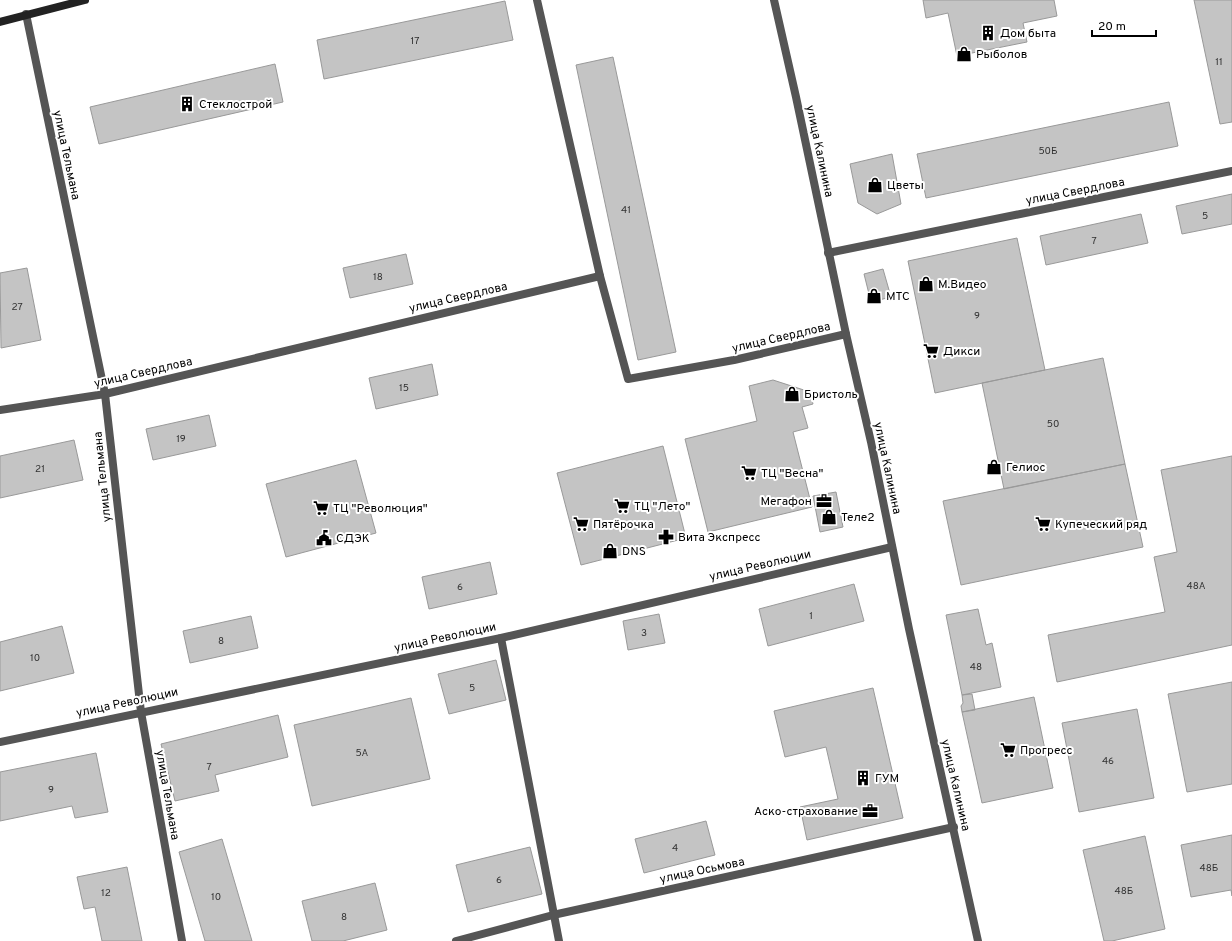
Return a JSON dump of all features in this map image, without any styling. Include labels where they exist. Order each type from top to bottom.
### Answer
[{"type":"main road","points":[[0,22],[65,2],[85,0]]},
{"type":"street","points":[[537,0],[600,276]]},
{"type":"street","name":"улица Калинина","points":[[774,0],[796,97],[828,254],[871,442],[909,629],[978,941]]},
{"type":"street","name":"улица Тельмана","points":[[26,14],[105,394],[141,712],[182,941]]},
{"type":"street","name":"улица Свердлова","points":[[828,254],[1232,172]]},
{"type":"street","name":"улица Свердлова","points":[[0,410],[105,394],[600,276],[628,379],[734,360],[846,334]]},
{"type":"street","name":"улица Революции","points":[[0,742],[500,638],[892,547]]},
{"type":"street","points":[[500,638],[559,941]]},
{"type":"street","name":"улица Осьмова","points":[[456,941],[553,915],[954,827]]},
{"type":"building","name":"Дом быта","points":[[923,0],[1054,0],[1057,16],[1023,23],[1027,42],[957,56],[948,13],[926,18]]},
{"type":"building","points":[[1194,0],[1232,0],[1232,122],[1220,124]]},
{"type":"building","points":[[505,1],[513,40],[324,79],[317,40]]},
{"type":"building","points":[[613,57],[676,352],[638,360],[576,65]]},
{"type":"building","name":"Стеклострой","points":[[275,64],[283,102],[99,144],[90,107]]},
{"type":"building","points":[[1169,102],[1178,146],[926,198],[917,154]]},
{"type":"building","points":[[892,154],[901,204],[877,214],[858,203],[850,164]]},
{"type":"building","points":[[1232,194],[1232,224],[1182,234],[1176,206]]},
{"type":"building","points":[[1141,214],[1148,243],[1046,265],[1040,236]]},
{"type":"building","points":[[1017,238],[1045,370],[935,393],[908,261]]},
{"type":"building","points":[[406,254],[413,284],[350,298],[343,268]]},
{"type":"building","points":[[27,268],[41,340],[1,348],[0,273]]},
{"type":"building","points":[[883,269],[891,297],[871,302],[864,274]]},
{"type":"building","points":[[1103,358],[1125,464],[1004,489],[982,383]]},
{"type":"building","points":[[432,364],[438,395],[376,409],[369,378]]},
{"type":"building","name":"ТЦ \"Весна\"","points":[[773,380],[810,392],[813,404],[802,407],[808,428],[793,432],[812,507],[708,532],[685,439],[757,421],[749,386]]},
{"type":"building","points":[[209,415],[216,446],[153,460],[146,429]]},
{"type":"building","points":[[74,440],[83,480],[0,498],[0,456]]},
{"type":"building","name":"ТЦ \"Лето\"","points":[[663,446],[686,538],[581,565],[557,473]]},
{"type":"building","points":[[1232,456],[1232,645],[1057,682],[1048,635],[1165,612],[1154,557],[1177,552],[1161,470]]},
{"type":"building","name":"ТЦ \"Революция\"","points":[[356,460],[376,533],[286,557],[266,484]]},
{"type":"building","name":"Купеческий ряд","points":[[1125,464],[1143,547],[961,585],[943,501]]},
{"type":"building","points":[[836,492],[843,527],[820,532],[813,496]]},
{"type":"building","points":[[490,562],[497,594],[429,609],[422,577]]},
{"type":"building","points":[[854,584],[864,621],[768,646],[759,609]]},
{"type":"building","points":[[978,609],[986,645],[992,643],[1001,687],[962,695],[946,615]]},
{"type":"building","points":[[659,614],[665,643],[628,650],[623,621]]},
{"type":"building","points":[[251,616],[258,648],[190,663],[183,631]]},
{"type":"building","points":[[62,626],[74,673],[0,691],[0,642]]},
{"type":"building","points":[[496,660],[506,700],[449,714],[438,674]]},
{"type":"building","points":[[1232,682],[1232,784],[1187,792],[1168,694]]},
{"type":"building","name":"ГУМ","points":[[873,688],[903,818],[807,840],[800,807],[838,799],[826,747],[785,757],[774,711]]},
{"type":"building","points":[[972,694],[975,710],[962,712],[962,695]]},
{"type":"building","name":"Прогресс","points":[[1034,697],[1053,788],[982,803],[962,712]]},
{"type":"building","points":[[411,698],[430,779],[312,806],[294,725]]},
{"type":"building","points":[[1137,709],[1154,798],[1079,812],[1062,723]]},
{"type":"building","points":[[278,715],[288,757],[215,775],[219,791],[175,801],[161,744]]},
{"type":"building","points":[[96,753],[108,812],[75,818],[72,806],[0,821],[0,772]]},
{"type":"building","points":[[706,821],[715,855],[644,873],[635,839]]},
{"type":"building","points":[[1232,835],[1232,896],[1231,890],[1191,897],[1181,845]]},
{"type":"building","points":[[1145,836],[1165,929],[1112,941],[1104,941],[1083,850]]},
{"type":"building","points":[[222,839],[252,941],[205,941],[179,852]]},
{"type":"building","points":[[530,847],[542,894],[468,912],[456,865]]},
{"type":"building","points":[[127,867],[142,941],[102,941],[95,907],[84,909],[77,877]]},
{"type":"building","points":[[375,883],[387,930],[343,941],[312,941],[302,901]]},
{"type":"place","name":"Дом быта","points":[[988,33]]},
{"type":"place","name":"Рыболов","points":[[964,54]]},
{"type":"place","name":"Стеклострой","points":[[187,104]]},
{"type":"place","name":"Цветы","points":[[875,185]]},
{"type":"place","name":"М.Видео","points":[[926,284]]},
{"type":"place","name":"МТС","points":[[874,296]]},
{"type":"place","name":"Дикси","points":[[931,351]]},
{"type":"place","name":"Бристоль","points":[[792,394]]},
{"type":"place","name":"Гелиос","points":[[994,467]]},
{"type":"place","name":"ТЦ \"Весна\"","points":[[749,473]]},
{"type":"place","name":"Мегафон","points":[[824,501]]},
{"type":"place","name":"ТЦ \"Лето\"","points":[[622,506]]},
{"type":"place","name":"ТЦ \"Революция\"","points":[[321,508]]},
{"type":"place","name":"Теле2","points":[[829,517]]},
{"type":"place","name":"Пятёрочка","points":[[581,524]]},
{"type":"place","name":"Купеческий ряд","points":[[1043,524]]},
{"type":"place","name":"Вита Экспресс","points":[[666,537]]},
{"type":"place","name":"СДЭК","points":[[324,538]]},
{"type":"place","name":"DNS","points":[[610,551]]},
{"type":"place","name":"Прогресс","points":[[1008,750]]},
{"type":"place","name":"ГУМ","points":[[863,778]]},
{"type":"place","name":"Аско-страхование","points":[[870,811]]}]
